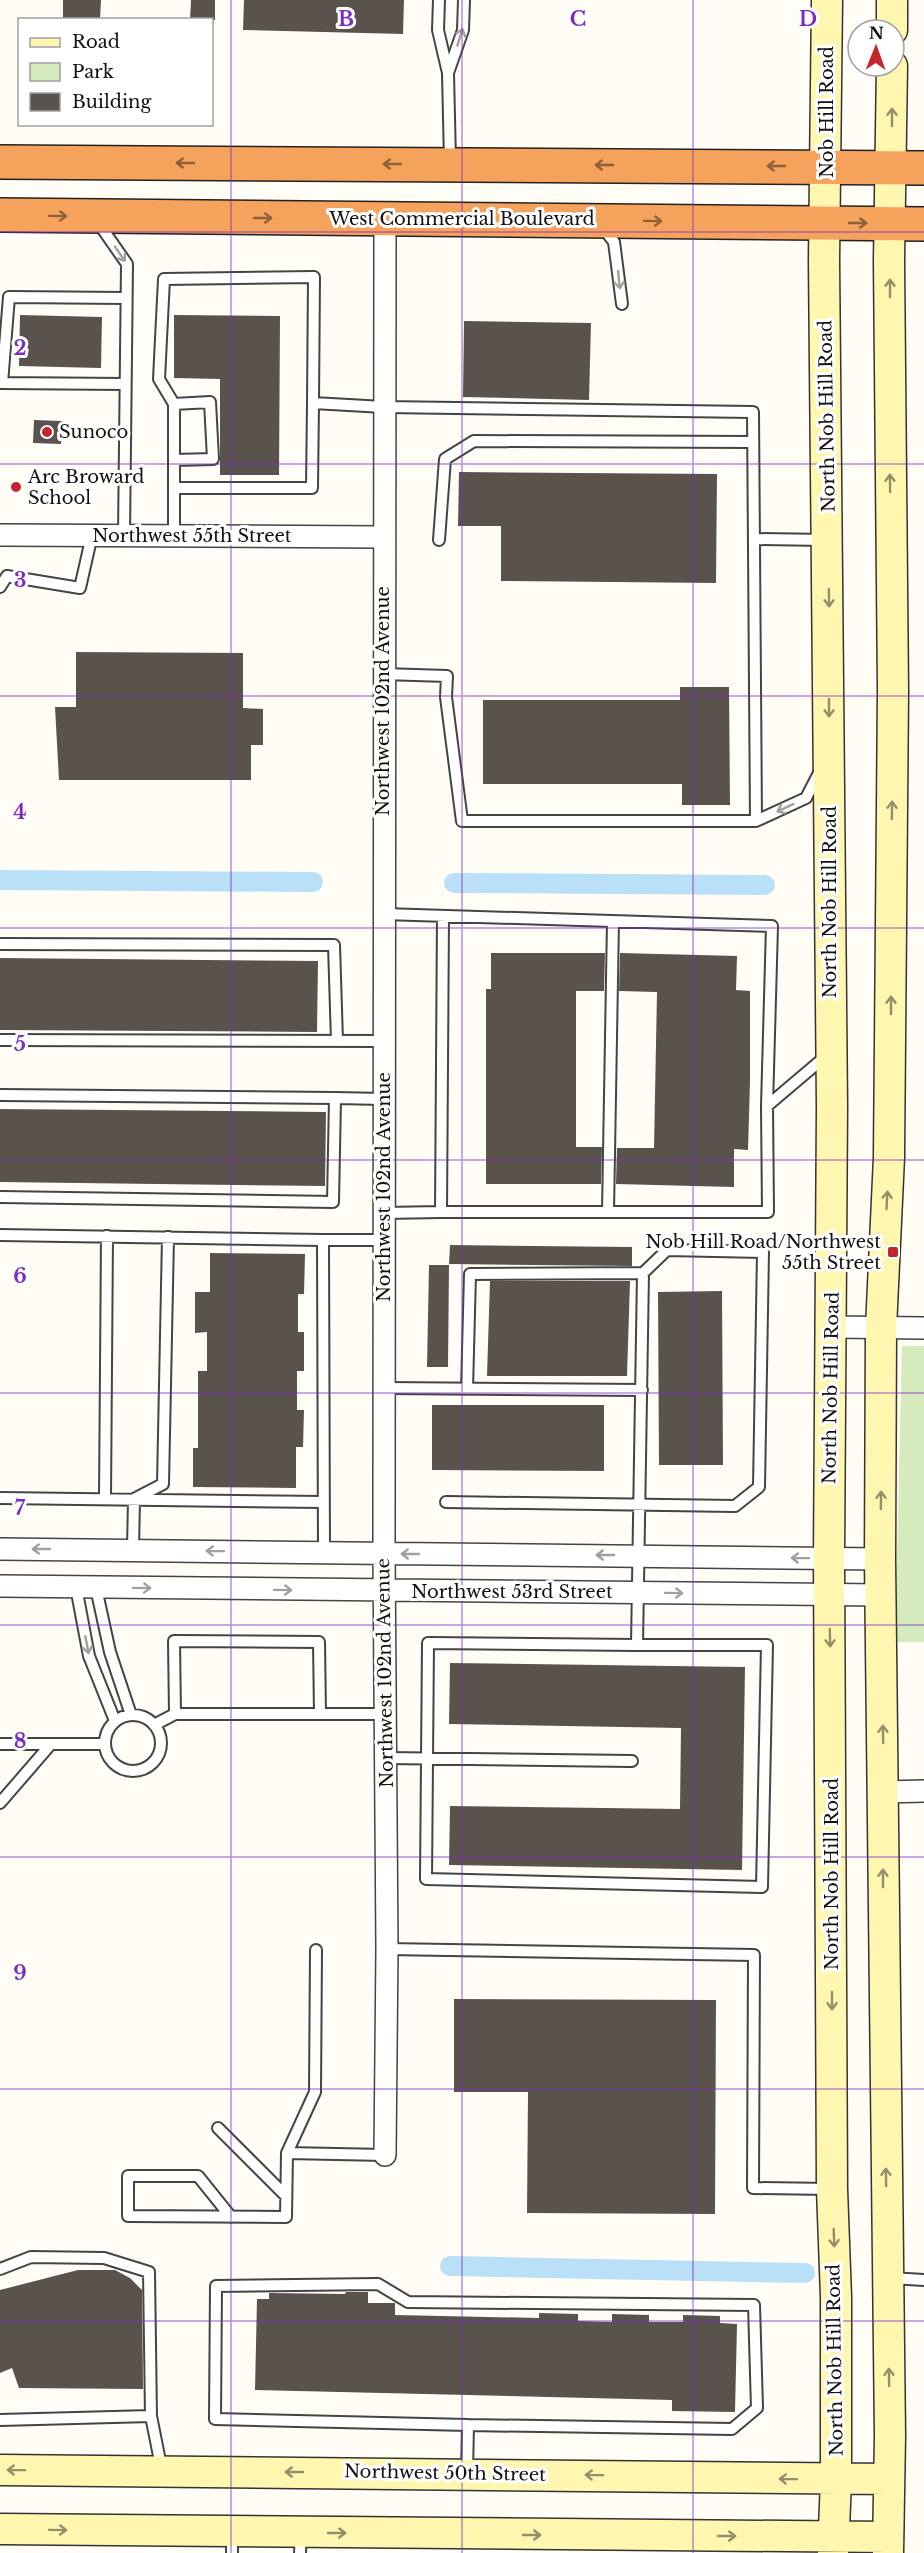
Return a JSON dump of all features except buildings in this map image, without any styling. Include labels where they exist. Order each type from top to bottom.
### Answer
[{"type":"highway","points":[[0,162],[924,168]]},
{"type":"highway","name":"West Commercial Boulevard","points":[[0,215],[924,224]]},
{"type":"main road","name":"Nob Hill Road","points":[[826,223],[827,0]]},
{"type":"main road","points":[[892,0],[892,18]]},
{"type":"main road","points":[[0,2529],[232,2543],[888,2545],[884,1792],[880,1559],[881,1328],[890,1146],[893,691],[892,78]]},
{"type":"main road","name":"North Nob Hill Road","points":[[826,223],[832,1327],[829,1558],[832,2189],[836,2297],[836,2480],[833,2545]]},
{"type":"main road","name":"Northwest 50th Street","points":[[0,2470],[467,2473],[889,2480]]},
{"type":"street","name":"Northwest 102nd Avenue","points":[[385,218],[383,537],[384,1591],[387,1949],[385,2155]]},
{"type":"street","name":"Northwest 55th Street","points":[[0,535],[383,537]]},
{"type":"street","points":[[832,1327],[924,1328]]},
{"type":"street","name":"Northwest 53rd Street","points":[[0,1549],[880,1559]]},
{"type":"street","name":"Northwest 53rd Street","points":[[0,1586],[881,1595]]},
{"type":"street","points":[[884,1792],[924,1791]]},
{"type":"lane","points":[[439,0],[438,30],[448,73],[450,164]]},
{"type":"lane","points":[[448,73],[464,30],[464,0]]},
{"type":"lane","points":[[94,216],[127,264],[124,535]]},
{"type":"lane","points":[[598,220],[614,243],[622,304]]},
{"type":"lane","points":[[174,488],[312,488],[314,277],[164,279],[159,379],[174,404],[174,460],[174,488],[174,535]]},
{"type":"lane","points":[[125,298],[9,297],[1,383],[125,384]]},
{"type":"lane","points":[[174,404],[210,402],[213,459],[174,460]]},
{"type":"lane","points":[[313,403],[384,407],[753,412],[756,821]]},
{"type":"lane","points":[[439,540],[445,459],[474,441],[753,442]]},
{"type":"lane","points":[[0,587],[7,576],[80,588],[92,535]]},
{"type":"lane","points":[[754,539],[828,540]]},
{"type":"lane","points":[[383,674],[447,676],[446,698],[462,821],[756,821],[806,798],[829,753]]},
{"type":"lane","points":[[384,914],[772,926],[767,1106],[768,1212],[384,1213]]},
{"type":"lane","points":[[441,1212],[443,916]]},
{"type":"lane","points":[[608,1212],[613,921]]},
{"type":"lane","points":[[0,944],[334,945],[337,1041]]},
{"type":"lane","points":[[0,1040],[384,1041]]},
{"type":"lane","points":[[767,1106],[831,1052]]},
{"type":"lane","points":[[0,1095],[384,1099]]},
{"type":"lane","points":[[0,1197],[333,1202],[335,1098]]},
{"type":"lane","points":[[0,1234],[384,1240]]},
{"type":"lane","points":[[105,1499],[107,1236]]},
{"type":"lane","points":[[134,1499],[163,1485],[168,1237]]},
{"type":"lane","points":[[323,1240],[324,1552]]},
{"type":"lane","points":[[446,1502],[735,1506],[759,1487],[763,1252],[667,1250],[643,1273],[470,1274],[467,1389]]},
{"type":"lane","points":[[637,1645],[643,1273]]},
{"type":"lane","points":[[384,1388],[642,1390]]},
{"type":"lane","points":[[0,1498],[323,1502]]},
{"type":"lane","points":[[133,1550],[134,1499]]},
{"type":"lane","points":[[86,1588],[131,1715]]},
{"type":"lane","points":[[86,1588],[89,1656],[115,1721]]},
{"type":"lane","points":[[175,1714],[174,1641],[319,1642],[320,1714]]},
{"type":"lane","points":[[428,1643],[637,1645],[766,1645],[762,1887],[426,1879],[428,1643]]},
{"type":"lane","points":[[154,1725],[175,1714],[385,1714]]},
{"type":"lane","points":[[131,1715],[148,1719],[154,1725],[161,1741],[157,1758],[143,1769],[134,1771],[117,1766],[110,1760],[104,1744],[109,1727],[115,1721],[131,1715]]},
{"type":"lane","points":[[0,1744],[104,1744]]},
{"type":"lane","points":[[0,1803],[51,1744]]},
{"type":"lane","points":[[386,1758],[632,1761]]},
{"type":"lane","points":[[387,1949],[754,1955],[753,2188],[832,2189]]},
{"type":"lane","points":[[231,2217],[198,2176],[128,2176],[128,2216],[231,2217],[286,2217],[287,2153],[315,2092],[316,1950]]},
{"type":"lane","points":[[218,2128],[286,2196]]},
{"type":"lane","points":[[287,2153],[385,2155]]},
{"type":"lane","points":[[0,2269],[31,2257],[104,2258],[149,2272],[151,2416],[162,2471]]},
{"type":"lane","points":[[887,2278],[924,2280]]},
{"type":"lane","points":[[378,2284],[408,2302],[754,2305],[757,2408],[732,2429],[468,2425],[215,2419],[216,2286],[378,2284]]},
{"type":"lane","points":[[0,2420],[151,2416]]},
{"type":"lane","points":[[467,2473],[468,2425]]},
{"type":"green space","points":[[902,1346],[924,1346],[924,1642],[895,1642]]},
{"type":"waterway","points":[[0,880],[313,882]]},
{"type":"waterway","points":[[454,883],[765,885]]},
{"type":"waterway","points":[[450,2266],[805,2273]]},
{"type":"place","name":"Sunoco","points":[[47,432]]},
{"type":"place","name":"Arc Broward School","points":[[16,487]]},
{"type":"place","name":"Nob Hill Road/Northwest 55th Street","points":[[893,1252]]}]
